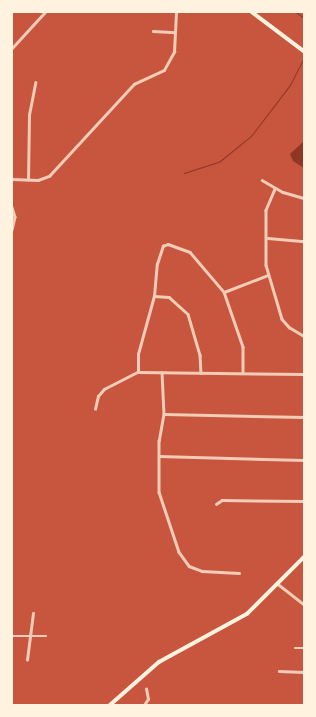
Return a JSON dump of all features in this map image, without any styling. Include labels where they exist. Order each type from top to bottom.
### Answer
[{"type":"main road","points":[[252,12],[304,51]]},
{"type":"main road","points":[[110,705],[159,662],[248,614],[304,557]]},
{"type":"street","points":[[12,48],[45,12]]},
{"type":"street","points":[[12,180],[28,180],[48,176],[134,84],[165,70],[173,58],[176,12]]},
{"type":"street","points":[[153,31],[175,31]]},
{"type":"street","points":[[28,180],[29,115],[34,83]]},
{"type":"street","points":[[262,180],[275,189],[304,198]]},
{"type":"street","points":[[275,189],[266,210],[268,274],[282,319],[289,327],[304,336]]},
{"type":"street","points":[[12,207],[15,217],[12,230]]},
{"type":"street","points":[[268,238],[304,241]]},
{"type":"street","points":[[138,372],[138,354],[154,296],[155,271],[163,246],[180,246],[190,252],[224,292],[243,347],[243,373]]},
{"type":"street","points":[[224,292],[268,274]]},
{"type":"street","points":[[154,296],[169,298],[188,314],[200,354],[201,373]]},
{"type":"street","points":[[95,409],[98,396],[104,389],[138,372],[304,374]]},
{"type":"street","points":[[162,372],[164,414],[159,456],[159,492],[179,552],[189,566],[202,571],[239,573]]},
{"type":"street","points":[[164,414],[304,417]]},
{"type":"street","points":[[159,456],[304,460]]},
{"type":"street","points":[[216,504],[222,500],[304,501]]},
{"type":"street","points":[[278,584],[304,604]]},
{"type":"street","points":[[27,660],[28,636],[33,613]]},
{"type":"street","points":[[12,636],[46,636]]},
{"type":"street","points":[[295,648],[304,648]]},
{"type":"street","points":[[279,671],[304,672]]},
{"type":"street","points":[[144,705],[148,699],[146,689]]},
{"type":"shaded area","points":[[304,141],[304,168],[293,161],[290,154]]},
{"type":"waterway","points":[[296,12],[304,18]]},
{"type":"waterway","points":[[184,173],[220,161],[251,136],[290,85],[304,57]]}]
